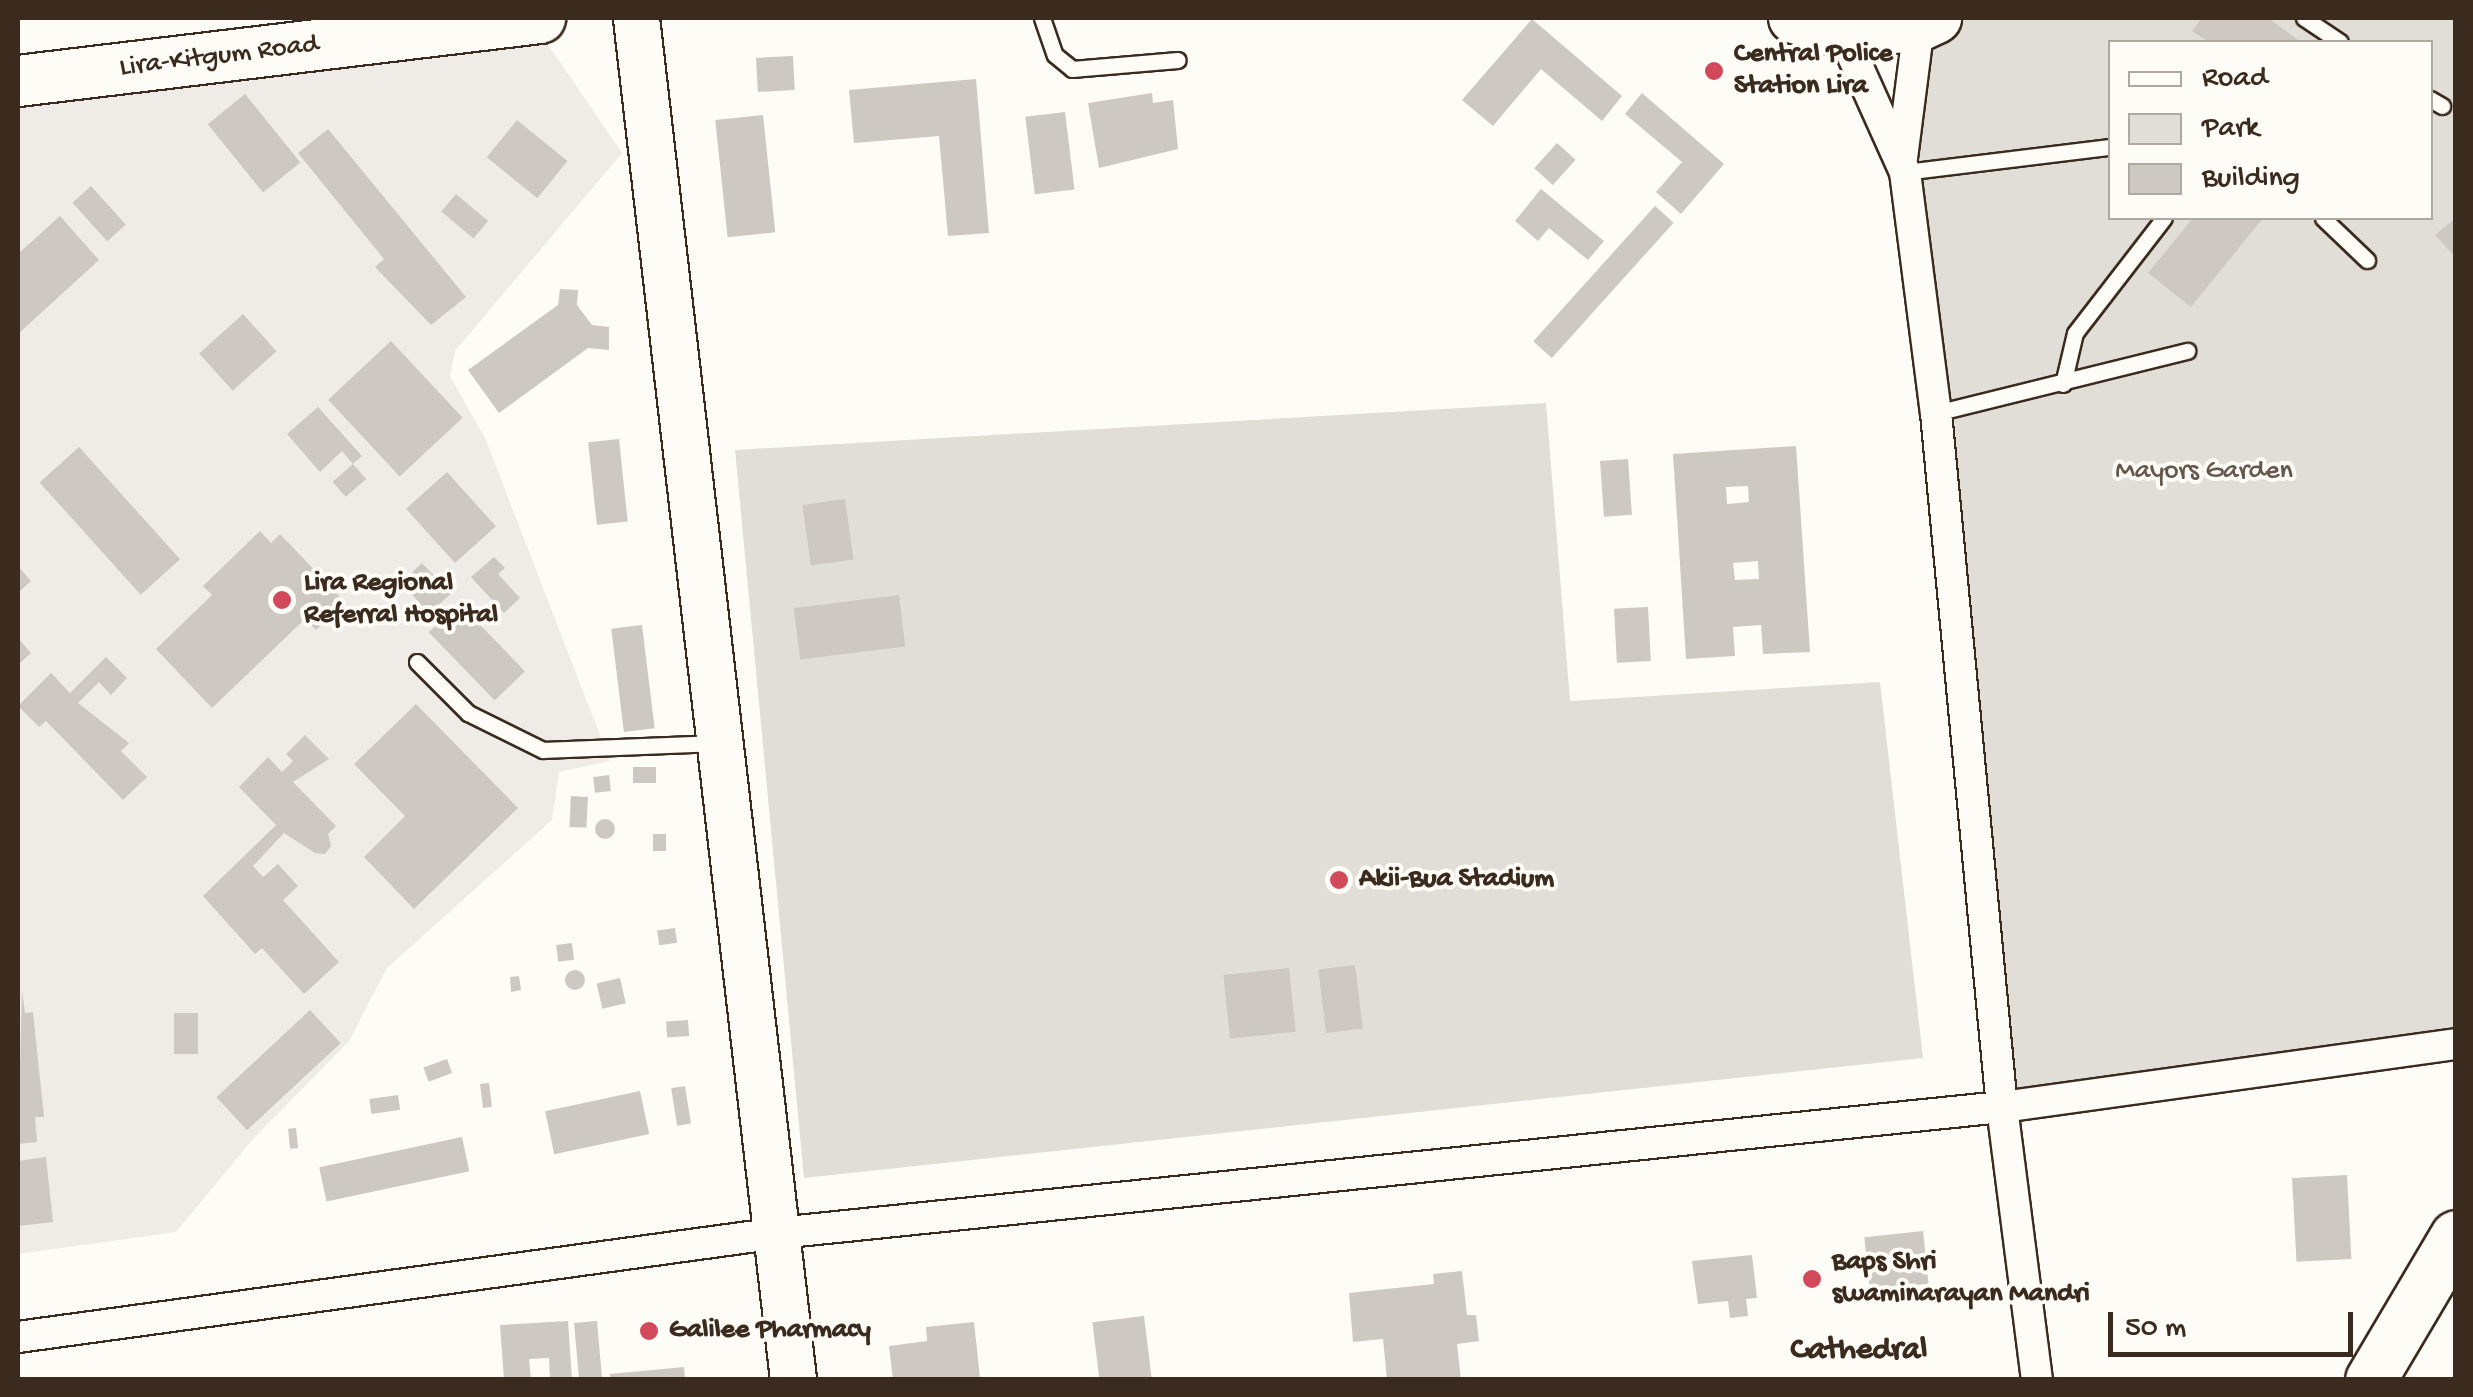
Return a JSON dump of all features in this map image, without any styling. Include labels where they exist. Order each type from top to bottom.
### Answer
[{"type":"main road","name":"Lira-Kitgum Road","points":[[18,81],[540,18]]},
{"type":"main road","points":[[636,18],[793,1380]]},
{"type":"main road","points":[[1794,18],[1842,32],[1928,22]]},
{"type":"main road","points":[[2370,1380],[2456,1236]]},
{"type":"street","points":[[1928,22],[1904,165],[1936,413],[2002,1107],[2038,1380]]},
{"type":"street","points":[[1842,32],[1904,165]]},
{"type":"street","points":[[18,1337],[778,1233],[2002,1107],[2456,1044]]},
{"type":"lane","points":[[1042,18],[1055,55],[1072,69],[1178,60]]},
{"type":"lane","points":[[2304,18],[2337,40]]},
{"type":"lane","points":[[1904,165],[2108,147]]},
{"type":"lane","points":[[2063,384],[2075,332],[2162,220]]},
{"type":"lane","points":[[2325,220],[2367,260]]},
{"type":"lane","points":[[1936,413],[2187,351]]},
{"type":"lane","points":[[417,662],[468,713],[543,750],[721,742]]},
{"type":"shaded area","name":"Lira Regional Referral Hospital","points":[[540,33],[622,153],[455,351],[450,376],[485,438],[610,761],[559,772],[552,820],[387,968],[349,1041],[253,1139],[176,1232],[18,1254],[18,109]]},
{"type":"green space","name":"Mayors Garden","points":[[1928,18],[2455,18],[2455,1028],[2015,1101],[1907,30]]},
{"type":"green space","name":"Akii-Bua Stadium","points":[[1546,403],[1570,701],[1880,682],[1923,1058],[804,1178],[735,450]]},
{"type":"building","points":[[2202,18],[2268,18],[2298,40],[2206,40],[2192,31]]},
{"type":"building","points":[[1532,19],[1622,96],[1602,121],[1541,69],[1493,126],[1462,100]]},
{"type":"building","points":[[793,56],[795,90],[758,92],[756,58]]},
{"type":"building","points":[[976,79],[989,233],[948,236],[939,136],[854,143],[849,90]]},
{"type":"building","points":[[1152,93],[1153,103],[1173,100],[1178,149],[1099,168],[1088,103]]},
{"type":"building","points":[[1642,93],[1724,164],[1681,214],[1656,192],[1682,162],[1625,114]]},
{"type":"building","points":[[245,94],[300,162],[263,193],[208,124]]},
{"type":"building","points":[[1065,112],[1075,189],[1035,194],[1025,117]]},
{"type":"building","points":[[763,115],[775,232],[728,237],[715,120]]},
{"type":"building","points":[[517,120],[568,161],[537,198],[487,157]]},
{"type":"building","points":[[328,129],[466,297],[431,325],[375,267],[384,259],[298,153]]},
{"type":"building","points":[[1557,143],[1576,160],[1553,185],[1534,168]]},
{"type":"building","points":[[91,186],[126,225],[107,241],[72,203]]},
{"type":"building","points":[[1541,189],[1604,241],[1588,260],[1549,228],[1538,241],[1515,221]]},
{"type":"building","points":[[456,194],[488,221],[473,239],[441,212]]},
{"type":"building","points":[[1655,206],[1674,223],[1552,358],[1533,341]]},
{"type":"building","points":[[60,216],[99,260],[18,334],[18,254]]},
{"type":"building","points":[[2456,218],[2456,258],[2435,235]]},
{"type":"building","points":[[2191,220],[2261,220],[2191,307],[2148,273]]},
{"type":"building","points":[[560,289],[578,290],[577,305],[592,325],[609,327],[609,350],[588,348],[499,413],[468,370],[558,305]]},
{"type":"building","points":[[243,314],[276,351],[233,391],[199,353]]},
{"type":"building","points":[[391,341],[463,418],[400,476],[328,400]]},
{"type":"building","points":[[318,407],[362,456],[353,464],[342,451],[320,472],[287,434]]},
{"type":"building","points":[[619,439],[628,522],[597,525],[588,442]]},
{"type":"building","points":[[1796,446],[1810,652],[1763,654],[1761,625],[1733,627],[1735,656],[1686,659],[1673,454]],"holes":[[[1748,486],[1749,502],[1727,504],[1726,487]],[[1758,561],[1759,579],[1735,580],[1733,563]]]},
{"type":"building","points":[[79,447],[180,559],[141,595],[40,482]]},
{"type":"building","points":[[1628,459],[1632,515],[1604,517],[1600,461]]},
{"type":"building","points":[[353,464],[366,479],[346,497],[333,482]]},
{"type":"building","points":[[447,472],[496,526],[455,563],[406,509]]},
{"type":"building","points":[[845,499],[853,559],[811,565],[802,505]]},
{"type":"building","points":[[260,531],[271,543],[280,534],[345,602],[316,630],[305,619],[212,708],[156,649],[212,595],[203,586]]},
{"type":"building","points":[[494,557],[505,568],[498,574],[520,598],[504,613],[471,577]]},
{"type":"building","points":[[422,563],[451,594],[429,613],[401,583]]},
{"type":"building","points":[[18,566],[31,581],[18,593]]},
{"type":"building","points":[[899,595],[905,647],[800,660],[794,608]]},
{"type":"building","points":[[459,603],[525,671],[495,701],[429,632]]},
{"type":"building","points":[[1648,607],[1651,661],[1617,663],[1614,609]]},
{"type":"building","points":[[642,625],[655,728],[624,732],[611,629]]},
{"type":"building","points":[[18,638],[31,653],[18,665]]},
{"type":"building","points":[[106,657],[127,678],[111,695],[99,682],[78,703],[129,743],[121,751],[147,777],[123,800],[46,721],[39,727],[18,706],[51,673],[70,693]]},
{"type":"building","points":[[416,704],[518,808],[414,909],[364,857],[405,816],[354,764]]},
{"type":"building","points":[[305,735],[329,759],[293,782],[336,826],[328,834],[331,846],[325,854],[315,853],[284,833],[253,866],[263,877],[278,864],[298,886],[283,900],[339,962],[304,994],[262,948],[255,954],[203,896],[276,825],[239,787],[268,757],[282,772],[293,761],[286,754]]},
{"type":"building","points":[[633,767],[656,767],[656,783],[633,783]]},
{"type":"building","points":[[609,775],[611,791],[595,793],[593,777]]},
{"type":"building","points":[[571,796],[588,797],[586,828],[569,827]]},
{"type":"building","points":[[605,819],[615,829],[605,839],[595,829]]},
{"type":"building","points":[[653,834],[666,834],[666,851],[653,851]]},
{"type":"building","points":[[675,928],[677,943],[659,945],[657,931]]},
{"type":"building","points":[[572,943],[574,960],[558,962],[556,945]]},
{"type":"building","points":[[1355,965],[1363,1029],[1326,1033],[1318,970]]},
{"type":"building","points":[[1289,968],[1296,1032],[1230,1039],[1223,975]]},
{"type":"building","points":[[575,970],[585,980],[575,990],[565,980]]},
{"type":"building","points":[[519,976],[521,990],[511,992],[510,977]]},
{"type":"building","points":[[620,978],[626,1003],[602,1009],[597,983]]},
{"type":"building","points":[[22,990],[25,1013],[33,1012],[44,1117],[35,1117],[37,1142],[18,1144]]},
{"type":"building","points":[[310,1010],[341,1043],[247,1130],[216,1097]]},
{"type":"building","points":[[174,1013],[198,1013],[198,1054],[174,1054]]},
{"type":"building","points":[[688,1020],[689,1036],[667,1037],[666,1022]]},
{"type":"building","points":[[447,1059],[452,1073],[429,1082],[424,1068]]},
{"type":"building","points":[[489,1083],[492,1107],[483,1108],[480,1084]]},
{"type":"building","points":[[685,1086],[691,1124],[677,1126],[671,1088]]},
{"type":"building","points":[[640,1091],[649,1134],[554,1154],[545,1111]]},
{"type":"building","points":[[398,1095],[400,1110],[371,1114],[369,1099]]},
{"type":"building","points":[[296,1128],[298,1148],[290,1149],[288,1129]]},
{"type":"building","points":[[462,1137],[469,1171],[326,1202],[319,1167]]},
{"type":"building","points":[[46,1157],[53,1222],[18,1226],[18,1161]]},
{"type":"building","points":[[2347,1175],[2351,1259],[2296,1262],[2292,1178]]},
{"type":"building","points":[[1923,1231],[1929,1284],[1870,1290],[1864,1237]]},
{"type":"building","points":[[1752,1255],[1757,1298],[1746,1299],[1748,1316],[1730,1318],[1728,1301],[1698,1304],[1692,1261]]},
{"type":"building","points":[[1462,1271],[1467,1315],[1476,1315],[1479,1341],[1457,1344],[1461,1380],[1387,1380],[1383,1339],[1353,1342],[1349,1293],[1434,1284],[1433,1274]]},
{"type":"building","points":[[1144,1316],[1152,1380],[1099,1380],[1092,1322]]},
{"type":"building","points":[[568,1321],[572,1380],[550,1380],[549,1358],[529,1359],[531,1380],[504,1380],[500,1325]]},
{"type":"building","points":[[597,1321],[602,1380],[579,1380],[574,1323]]},
{"type":"building","points":[[974,1322],[980,1378],[893,1380],[889,1346],[927,1341],[926,1327]]},
{"type":"building","points":[[684,1367],[685,1380],[610,1380],[610,1374]]},
{"type":"place","name":"Central Police Station Lira","points":[[1714,71]]},
{"type":"place","name":"Lira Regional Referral Hospital","points":[[282,600]]},
{"type":"place","name":"Akii-Bua Stadium","points":[[1339,880]]},
{"type":"place","name":"Baps Shri swaminarayan Mandri","points":[[1812,1279]]},
{"type":"place","name":"Galilee Pharmacy","points":[[649,1331]]},
{"type":"district","name":"Cathedral","points":[[1859,1351]]}]
